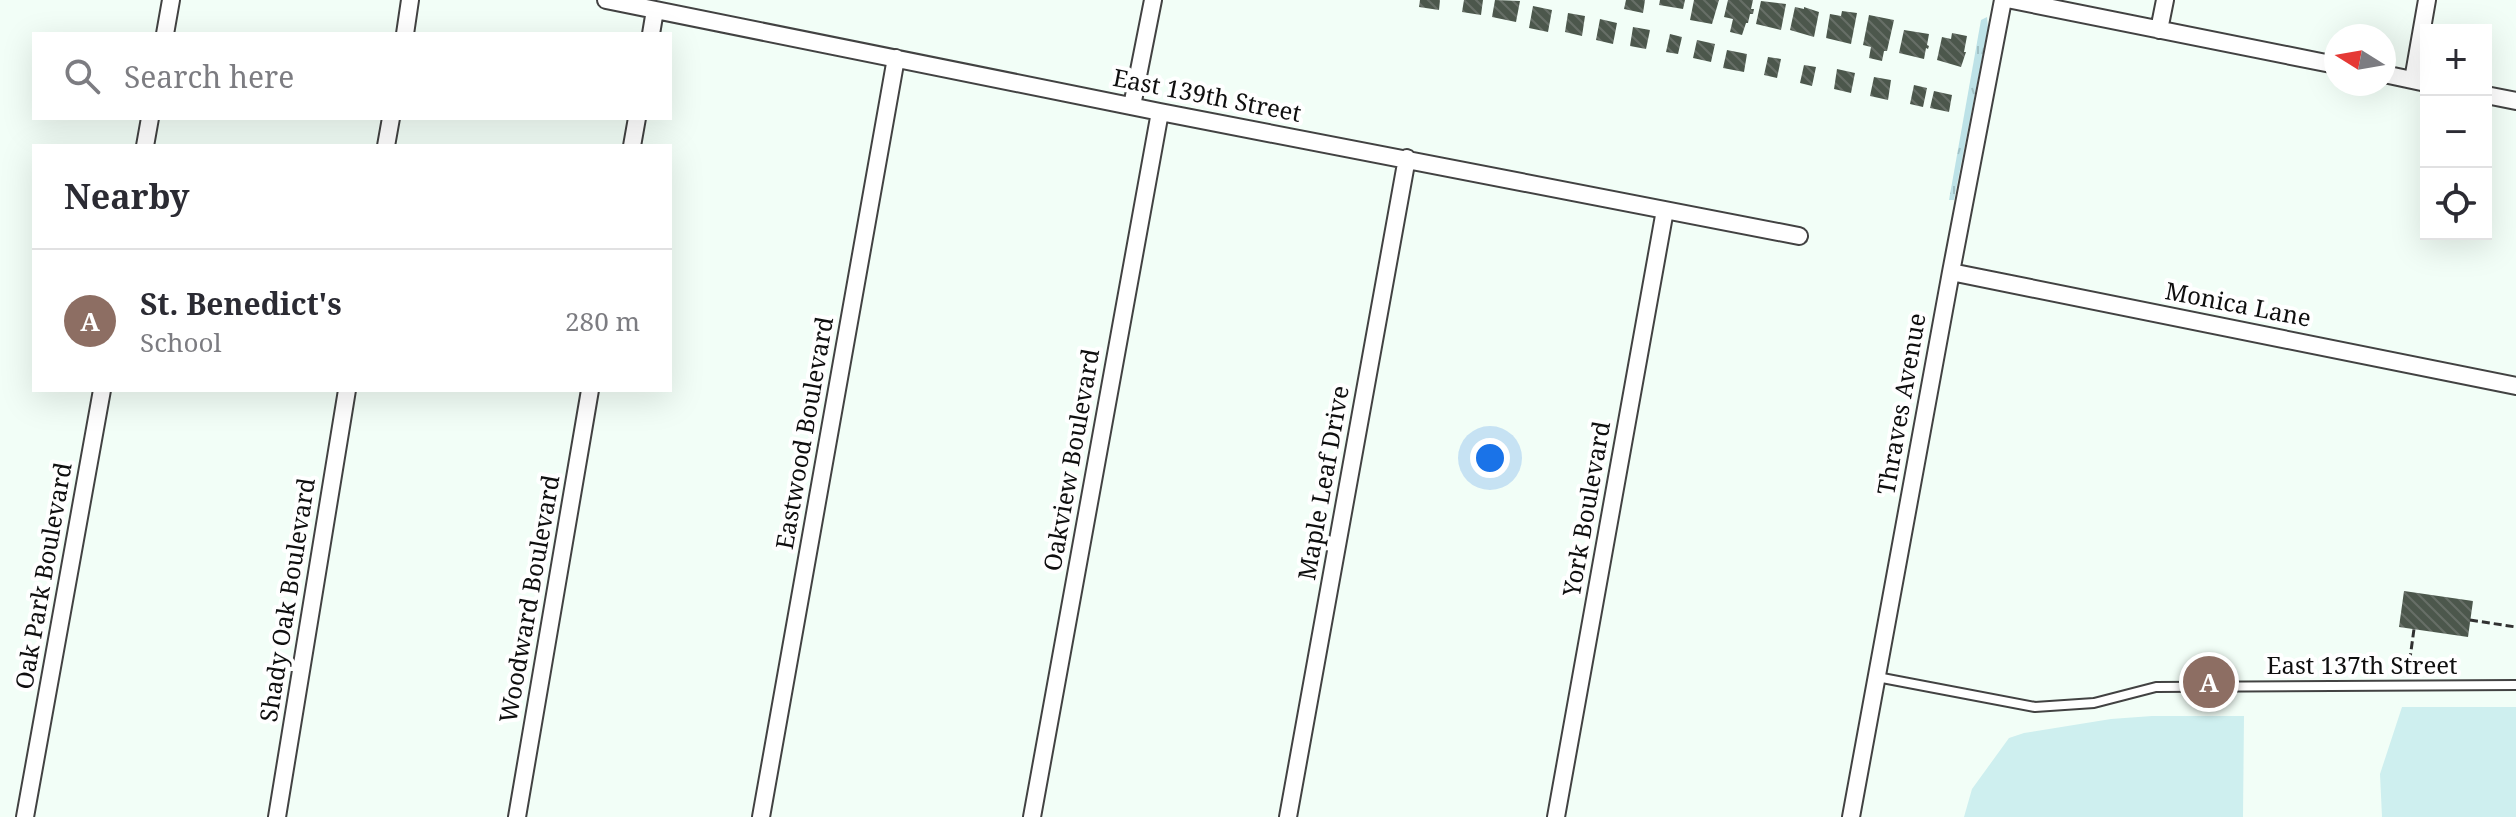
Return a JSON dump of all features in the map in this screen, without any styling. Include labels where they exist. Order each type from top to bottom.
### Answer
[{"type":"street","points":[[165,32],[171,0]]},
{"type":"street","points":[[405,32],[410,0]]},
{"type":"street","name":"East 139th Street","points":[[606,0],[1799,236]]},
{"type":"street","points":[[1132,106],[1153,0]]},
{"type":"street","name":"Thraves Avenue","points":[[1851,817],[2003,0]]},
{"type":"street","points":[[2012,0],[2324,63]]},
{"type":"street","points":[[2159,30],[2165,0]]},
{"type":"street","points":[[2396,76],[2419,81],[2427,0]]},
{"type":"street","points":[[651,32],[655,10]]},
{"type":"street","name":"Eastwood Boulevard","points":[[761,817],[896,58]]},
{"type":"street","points":[[2491,96],[2516,101]]},
{"type":"street","name":"Oakview Boulevard","points":[[1032,817],[1160,112]]},
{"type":"street","points":[[145,144],[150,120]]},
{"type":"street","points":[[386,144],[391,120]]},
{"type":"street","points":[[632,144],[637,120]]},
{"type":"street","name":"Maple Leaf Drive","points":[[1288,817],[1407,158]]},
{"type":"street","name":"York Boulevard","points":[[1556,817],[1665,210]]},
{"type":"street","name":"Monica Lane","points":[[1951,272],[2516,386]]},
{"type":"street","name":"Oak Park Boulevard","points":[[25,817],[102,392]]},
{"type":"street","name":"Shady Oak Boulevard","points":[[277,817],[347,392]]},
{"type":"street","name":"Woodward Boulevard","points":[[517,817],[590,392]]},
{"type":"lane","name":"East 137th Street","points":[[1877,677],[2035,707],[2094,703],[2156,687],[2516,685]]},
{"type":"path","points":[[2470,620],[2516,627]]},
{"type":"path","points":[[2406,686],[2414,629]]},
{"type":"green space","points":[[1987,17],[1988,28],[1954,200],[1949,200],[1981,20]]},
{"type":"shaded area","points":[[2402,707],[2516,707],[2516,817],[2382,817],[2380,774]]},
{"type":"shaded area","points":[[2244,716],[2243,817],[1964,817],[1972,789],[2009,738],[2111,719]]},
{"type":"building","points":[[1420,0],[1440,0],[1439,10],[1419,7]]},
{"type":"building","points":[[1464,0],[1483,0],[1481,15],[1462,12]]},
{"type":"building","points":[[1495,0],[1520,1],[1516,22],[1492,17]]},
{"type":"building","points":[[1626,0],[1645,0],[1643,13],[1624,9]]},
{"type":"building","points":[[1660,0],[1685,0],[1683,9],[1659,5]]},
{"type":"building","points":[[1694,0],[1719,0],[1712,24],[1690,20]]},
{"type":"building","points":[[1728,0],[1753,0],[1753,14],[1750,14],[1742,35],[1730,32],[1733,19],[1724,17]]},
{"type":"building","points":[[1761,1],[1786,4],[1781,30],[1756,24]]},
{"type":"building","points":[[1533,6],[1552,10],[1548,32],[1529,28]]},
{"type":"building","points":[[1795,7],[1819,12],[1814,37],[1790,30]]},
{"type":"building","points":[[1842,11],[1857,13],[1851,44],[1826,38],[1830,14],[1841,16]]},
{"type":"building","points":[[1568,13],[1585,16],[1582,36],[1565,32]]},
{"type":"building","points":[[1869,15],[1894,20],[1882,61],[1869,58],[1871,47],[1863,45]]},
{"type":"building","points":[[1600,19],[1617,23],[1613,44],[1596,40]]},
{"type":"building","points":[[1633,27],[1650,30],[1646,49],[1630,46]]},
{"type":"building","points":[[1904,30],[1929,34],[1924,59],[1899,53]]},
{"type":"building","points":[[1952,33],[1967,36],[1961,67],[1937,60],[1942,37],[1951,39]]},
{"type":"building","points":[[1670,34],[1682,37],[1678,54],[1666,52]]},
{"type":"building","points":[[1697,40],[1715,44],[1711,62],[1693,58]]},
{"type":"building","points":[[1727,50],[1747,54],[1744,72],[1723,68]]},
{"type":"building","points":[[1768,57],[1781,59],[1777,78],[1764,75]]},
{"type":"building","points":[[1804,65],[1816,67],[1812,86],[1800,83]]},
{"type":"building","points":[[1837,69],[1855,73],[1851,93],[1834,89]]},
{"type":"building","points":[[1874,77],[1891,80],[1888,100],[1870,96]]},
{"type":"building","points":[[1914,85],[1927,88],[1923,107],[1910,104]]},
{"type":"building","points":[[1934,91],[1952,95],[1949,112],[1930,108]]},
{"type":"building","points":[[2404,591],[2473,601],[2468,637],[2399,627]]},
{"type":"place","name":"St. Benedict's","points":[[2209,682]]}]
